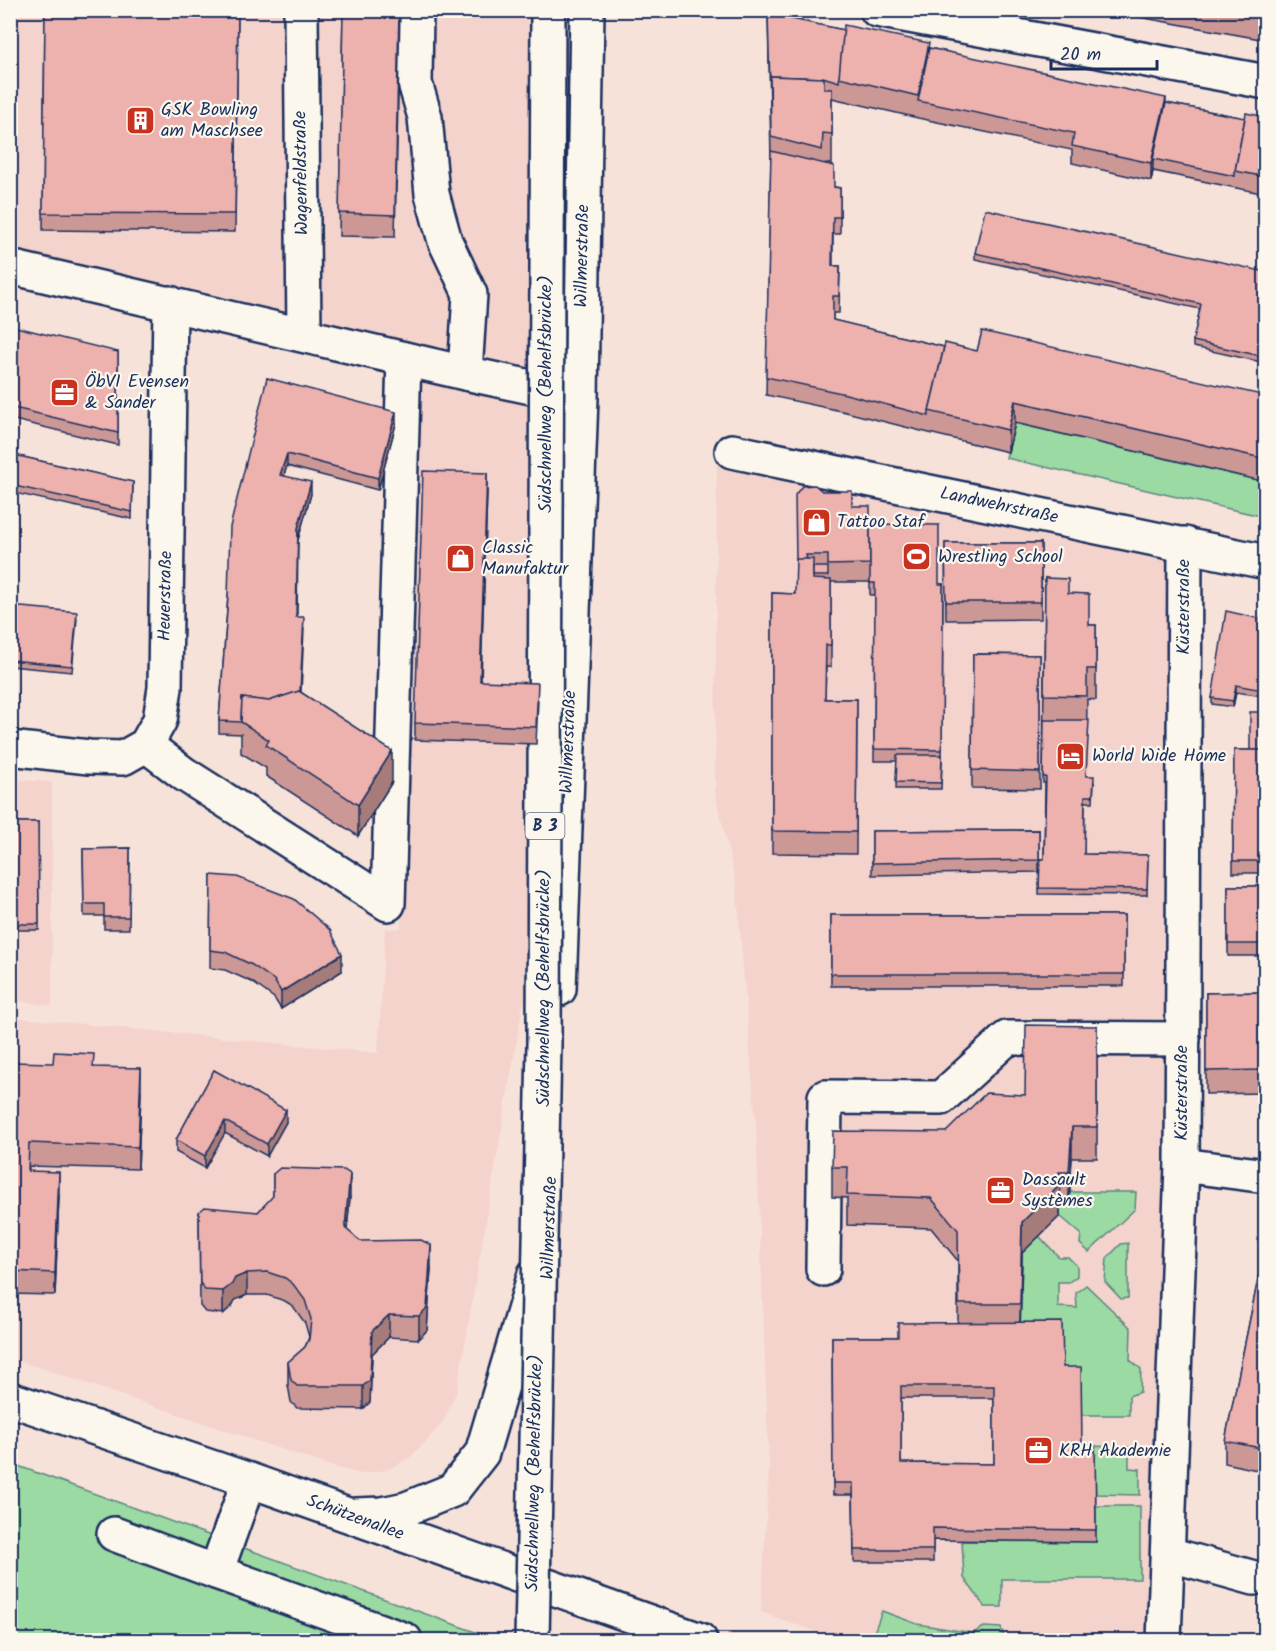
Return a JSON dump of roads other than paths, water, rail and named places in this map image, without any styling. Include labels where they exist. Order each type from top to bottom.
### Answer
[{"type":"main road","name":"Wagenfeldstraße","points":[[301,10],[304,335]]},
{"type":"main road","points":[[416,10],[415,83],[425,117],[432,194],[445,241],[470,294],[465,373]]},
{"type":"main road","name":"Südschnellweg (Behelfsbrücke)","points":[[532,1641],[544,1044],[548,10]]},
{"type":"main road","name":"Südschnellweg (Behelfsbrücke)","points":[[553,1641],[564,1043],[569,10]]},
{"type":"main road","name":"Willmerstraße","points":[[536,1582],[581,398],[587,10]]},
{"type":"main road","points":[[877,10],[1266,82]]},
{"type":"main road","points":[[10,267],[581,398]]},
{"type":"main road","name":"Heuerstraße","points":[[146,745],[160,720],[165,688],[170,303]]},
{"type":"main road","points":[[10,748],[89,757],[123,758],[146,745],[184,774],[388,904],[404,359]]},
{"type":"main road","name":"Landwehrstraße","points":[[732,451],[1266,562]]},
{"type":"main road","name":"Küsterstraße","points":[[1164,1641],[1182,1165],[1185,544]]},
{"type":"main road","points":[[823,1269],[825,1097],[941,1098],[1007,1038],[1183,1040]]},
{"type":"main road","points":[[1182,1165],[1266,1176]]},
{"type":"main road","points":[[345,1515],[382,1514],[435,1499],[453,1490],[482,1453],[550,1221]]},
{"type":"main road","name":"Schützenallee","points":[[10,1399],[249,1480],[700,1641]]},
{"type":"main road","points":[[216,1572],[249,1480]]},
{"type":"main road","points":[[114,1534],[405,1641]]},
{"type":"main road","points":[[1168,1554],[1254,1578]]},
{"type":"place","name":"GSK Bowling am Maschsee","points":[[140,120]]},
{"type":"place","name":"ÖbVI Evensen & Sander","points":[[64,392]]},
{"type":"place","name":"Tattoo Staf","points":[[816,522]]},
{"type":"place","name":"Wrestling School","points":[[917,557]]},
{"type":"place","name":"Classic Manufaktur","points":[[461,558]]},
{"type":"place","name":"World Wide Home","points":[[1071,756]]},
{"type":"place","name":"Dassault Systèmes","points":[[1001,1190]]},
{"type":"place","name":"KRH Akademie","points":[[1038,1451]]}]
